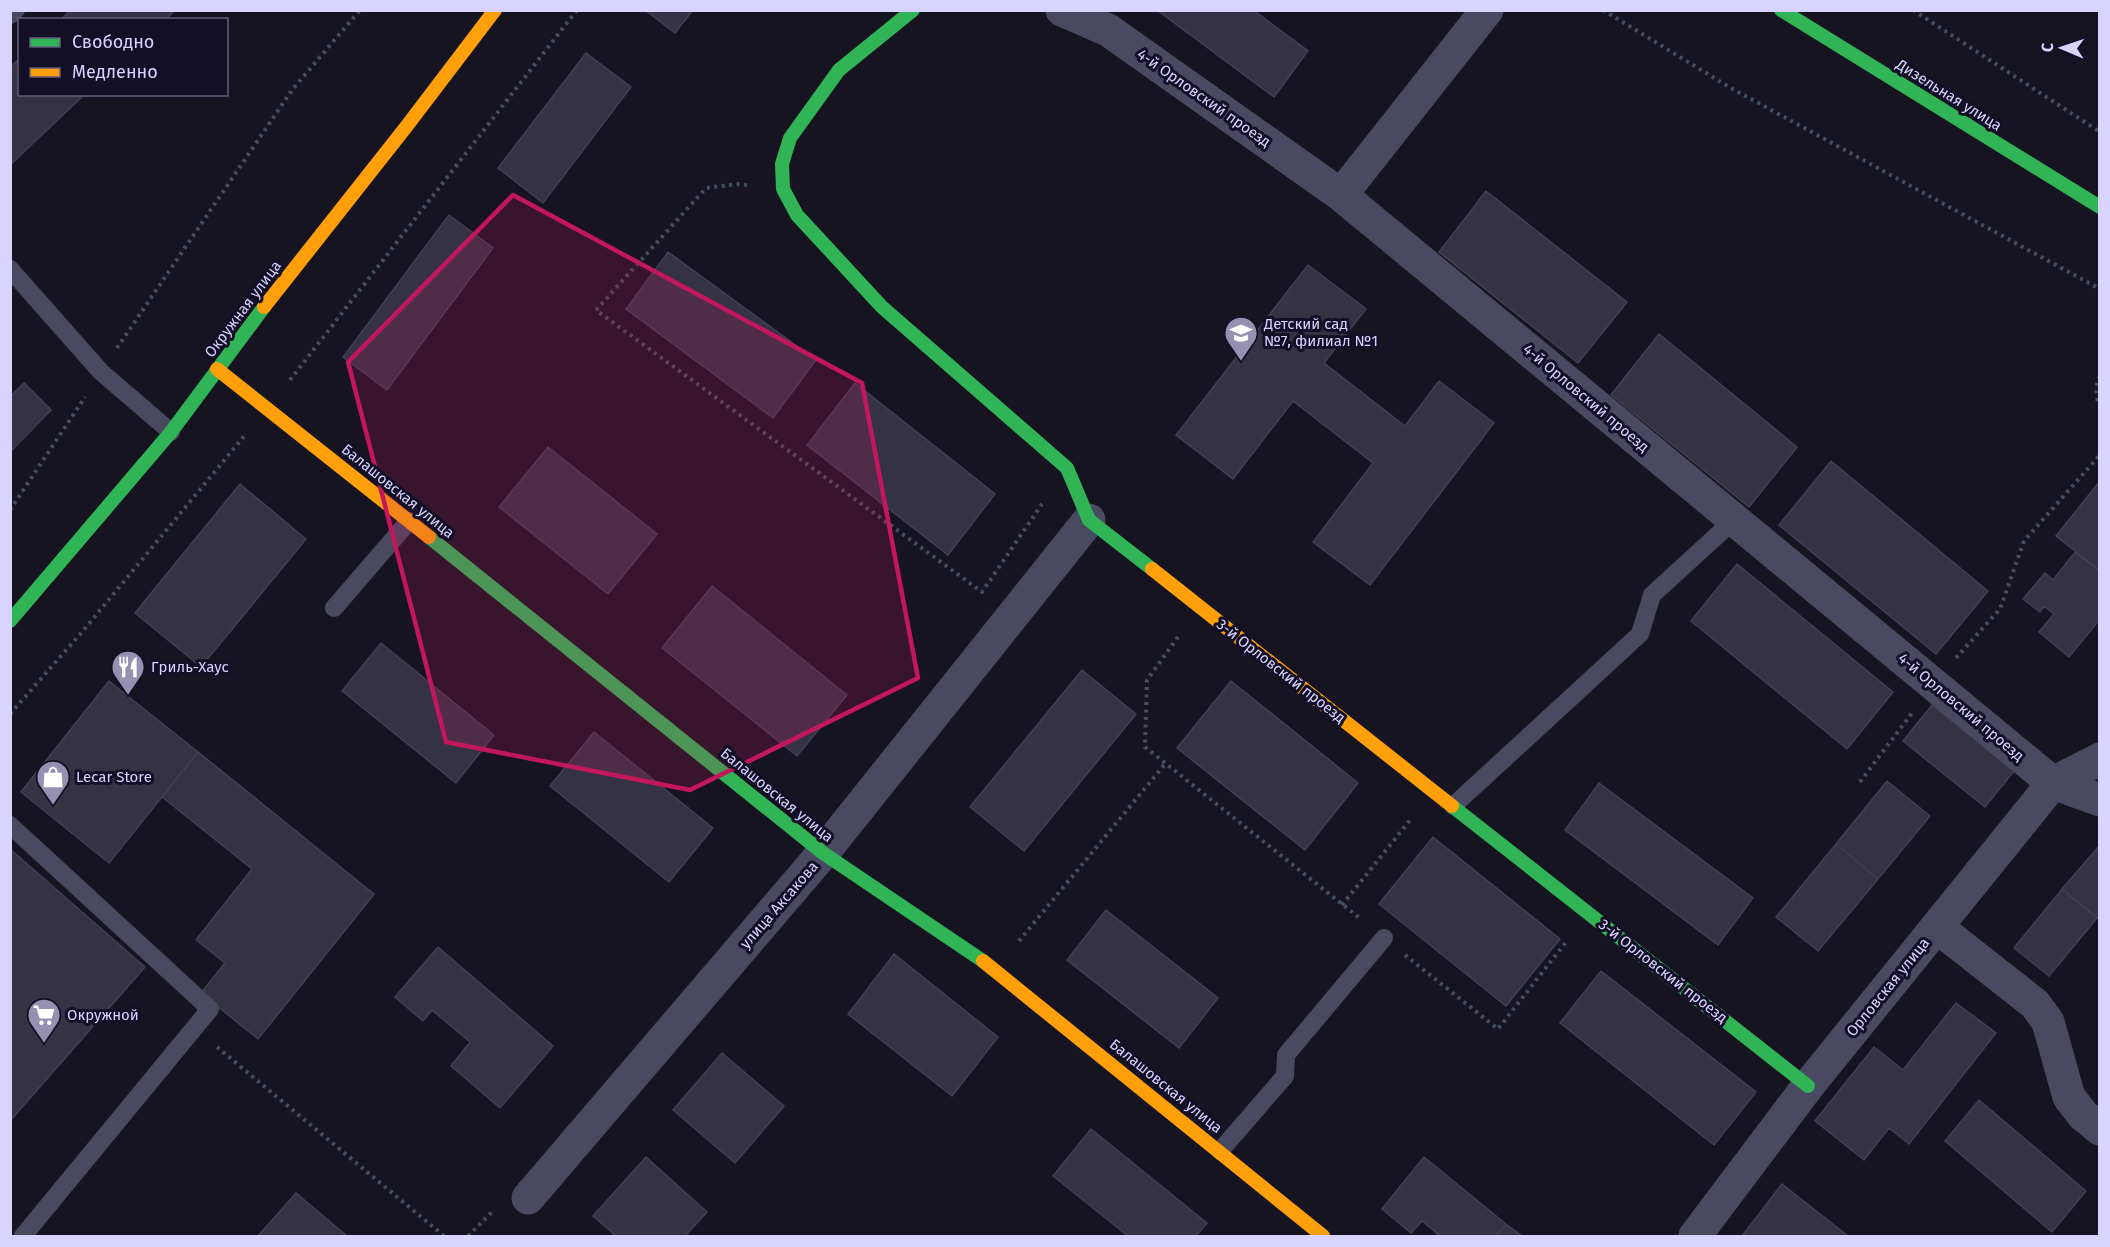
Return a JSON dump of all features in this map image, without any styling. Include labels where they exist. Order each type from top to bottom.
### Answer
[{"type":"street","name":"Окружная улица","points":[[10,621],[171,432],[217,369],[495,10]]},
{"type":"street","points":[[783,189],[782,164],[790,138],[839,70],[913,10]]},
{"type":"street","name":"4-й Орловский проезд","points":[[1062,10],[1108,30],[1341,195],[2053,783],[2100,800]]},
{"type":"street","points":[[1341,195],[1487,10]]},
{"type":"street","name":"Дизельная улица","points":[[1781,10],[2100,207]]},
{"type":"street","name":"3-й Орловский проезд","points":[[783,189],[797,215],[882,307],[1067,468],[1089,520],[1808,1086]]},
{"type":"street","name":"Балашовская улица","points":[[217,369],[823,854],[995,969],[1323,1236]]},
{"type":"street","name":"улица Аксакова","points":[[528,1198],[823,854],[1089,520]]},
{"type":"street","name":"Орловская улица","points":[[1695,1236],[1808,1086],[2053,783],[2100,759]]},
{"type":"street","points":[[1937,927],[2036,1004],[2048,1022],[2068,1096],[2083,1115],[2100,1129]]},
{"type":"lane","points":[[10,15],[16,10]]},
{"type":"lane","points":[[10,269],[101,372],[171,432]]},
{"type":"lane","points":[[1453,806],[1640,634],[1652,596],[1734,520]]},
{"type":"lane","points":[[334,608],[409,521]]},
{"type":"lane","points":[[10,825],[210,1009],[23,1236]]},
{"type":"lane","points":[[1220,1151],[1285,1076],[1286,1055],[1384,938]]},
{"type":"path","points":[[10,510],[292,90],[360,10]]},
{"type":"path","points":[[10,714],[82,632],[268,408],[577,10]]},
{"type":"path","points":[[1603,10],[1729,87],[2100,289]]},
{"type":"path","points":[[1913,10],[2100,132]]},
{"type":"path","points":[[783,189],[738,184],[706,188],[596,310],[981,592],[1067,468]]},
{"type":"path","points":[[2100,376],[2097,381],[2096,400],[2100,406]]},
{"type":"path","points":[[1860,782],[1933,684],[2000,609],[2024,541],[2100,455]]},
{"type":"path","points":[[1200,608],[1147,680],[1145,747],[1498,1029],[1589,913]]},
{"type":"path","points":[[995,969],[1166,764]]},
{"type":"path","points":[[1342,904],[1434,791]]},
{"type":"path","points":[[194,1028],[444,1236]]},
{"type":"highlighted area","points":[[513,195],[862,383],[918,678],[690,790],[446,742],[348,362]]},
{"type":"building","points":[[70,10],[175,10],[167,18],[63,18]]},
{"type":"building","points":[[645,10],[693,10],[675,33]]},
{"type":"building","points":[[1157,10],[1253,10],[1308,51],[1274,97]]},
{"type":"building","points":[[586,53],[631,87],[543,203],[498,168]]},
{"type":"building","points":[[18,60],[18,96],[83,96],[10,165],[10,67]]},
{"type":"building","points":[[1486,191],[1627,302],[1578,363],[1439,252]]},
{"type":"building","points":[[449,215],[493,248],[387,390],[343,357]]},
{"type":"building","points":[[668,252],[816,360],[773,418],[626,309]]},
{"type":"building","points":[[1308,265],[1366,309],[1324,363],[1405,426],[1439,381],[1494,423],[1370,585],[1313,542],[1373,463],[1293,401],[1233,479],[1176,435]]},
{"type":"building","points":[[1659,334],[1797,447],[1749,507],[1611,395]]},
{"type":"building","points":[[24,383],[51,410],[11,451],[10,397]]},
{"type":"building","points":[[855,383],[995,494],[948,555],[807,445]]},
{"type":"building","points":[[548,447],[657,534],[608,594],[499,507]]},
{"type":"building","points":[[1831,461],[1988,591],[1936,654],[1779,525]]},
{"type":"building","points":[[2100,481],[2100,571],[2056,536]]},
{"type":"building","points":[[240,484],[306,539],[201,667],[135,613]]},
{"type":"building","points":[[2075,552],[2100,571],[2100,619],[2069,657],[2039,632],[2054,614],[2044,606],[2040,612],[2023,599],[2045,573],[2053,580]]},
{"type":"building","points":[[1737,564],[1893,692],[1847,749],[1691,621]]},
{"type":"building","points":[[712,586],[847,695],[797,756],[662,648]]},
{"type":"building","points":[[381,643],[494,735],[456,783],[342,691]]},
{"type":"building","points":[[1082,670],[1136,714],[1024,851],[970,807]]},
{"type":"building","points":[[109,681],[198,752],[109,863],[21,792]]},
{"type":"building","points":[[1231,681],[1358,783],[1305,850],[1177,748]]},
{"type":"building","points":[[1932,705],[2014,771],[1985,807],[1903,741]]},
{"type":"building","points":[[594,732],[713,828],[669,882],[550,786]]},
{"type":"building","points":[[198,752],[374,894],[258,1039],[201,993],[225,963],[196,940],[252,869],[162,797]]},
{"type":"building","points":[[1887,781],[1930,816],[1878,879],[1836,844]]},
{"type":"building","points":[[1599,783],[1753,898],[1718,945],[1565,830]]},
{"type":"building","points":[[1433,837],[1560,939],[1506,1006],[1379,904]]},
{"type":"building","points":[[1836,844],[1878,879],[1818,951],[1776,917]]},
{"type":"building","points":[[2100,845],[2100,920],[2062,889]]},
{"type":"building","name":"Окружной","points":[[10,849],[145,967],[10,1121]]},
{"type":"building","points":[[2062,889],[2097,918],[2049,976],[2014,948]]},
{"type":"building","points":[[1106,910],[1218,998],[1179,1048],[1067,960]]},
{"type":"building","points":[[438,947],[553,1046],[500,1108],[451,1066],[470,1042],[432,1010],[423,1021],[395,997]]},
{"type":"building","points":[[894,954],[998,1037],[952,1096],[848,1014]]},
{"type":"building","points":[[1601,971],[1756,1092],[1714,1145],[1560,1023]]},
{"type":"building","points":[[1956,1003],[1996,1033],[1909,1144],[1889,1128],[1864,1160],[1815,1121],[1874,1047],[1903,1070]]},
{"type":"building","points":[[722,1053],[784,1106],[735,1163],[673,1110]]},
{"type":"building","points":[[1979,1100],[2086,1191],[2052,1232],[1945,1141]]},
{"type":"building","points":[[1091,1129],[1207,1223],[1196,1236],[1128,1236],[1053,1176]]},
{"type":"building","points":[[646,1157],[707,1212],[685,1236],[616,1236],[593,1216]]},
{"type":"building","points":[[1424,1157],[1506,1224],[1496,1236],[1440,1236],[1422,1221],[1411,1233],[1382,1209]]},
{"type":"building","points":[[1782,1184],[1848,1236],[1742,1236]]},
{"type":"building","points":[[296,1193],[347,1236],[258,1236]]},
{"type":"building","points":[[1506,1224],[1522,1236],[1496,1236]]},
{"type":"traffic: fast","points":[[913,10],[839,70],[790,138],[782,164],[783,189],[797,215],[882,307],[1067,468],[1089,520],[1152,569]]},
{"type":"traffic: fast","points":[[1781,10],[2100,207]]},
{"type":"traffic: fast","points":[[10,621],[171,432],[264,307]]},
{"type":"traffic: fast","points":[[429,537],[823,853],[983,961]]},
{"type":"traffic: fast","points":[[1452,806],[1808,1086]]},
{"type":"traffic: slow","points":[[264,307],[495,10]]},
{"type":"traffic: slow","points":[[217,369],[429,537]]},
{"type":"traffic: slow","points":[[1152,569],[1452,806]]},
{"type":"traffic: slow","points":[[983,961],[1323,1236]]},
{"type":"place","name":"Детский сад №7, филиал №1","points":[[1241,362]]},
{"type":"place","name":"Гриль-Хаус","points":[[128,696]]},
{"type":"place","name":"Lecar Store","points":[[53,806]]},
{"type":"place","name":"Окружной","points":[[44,1044]]}]
